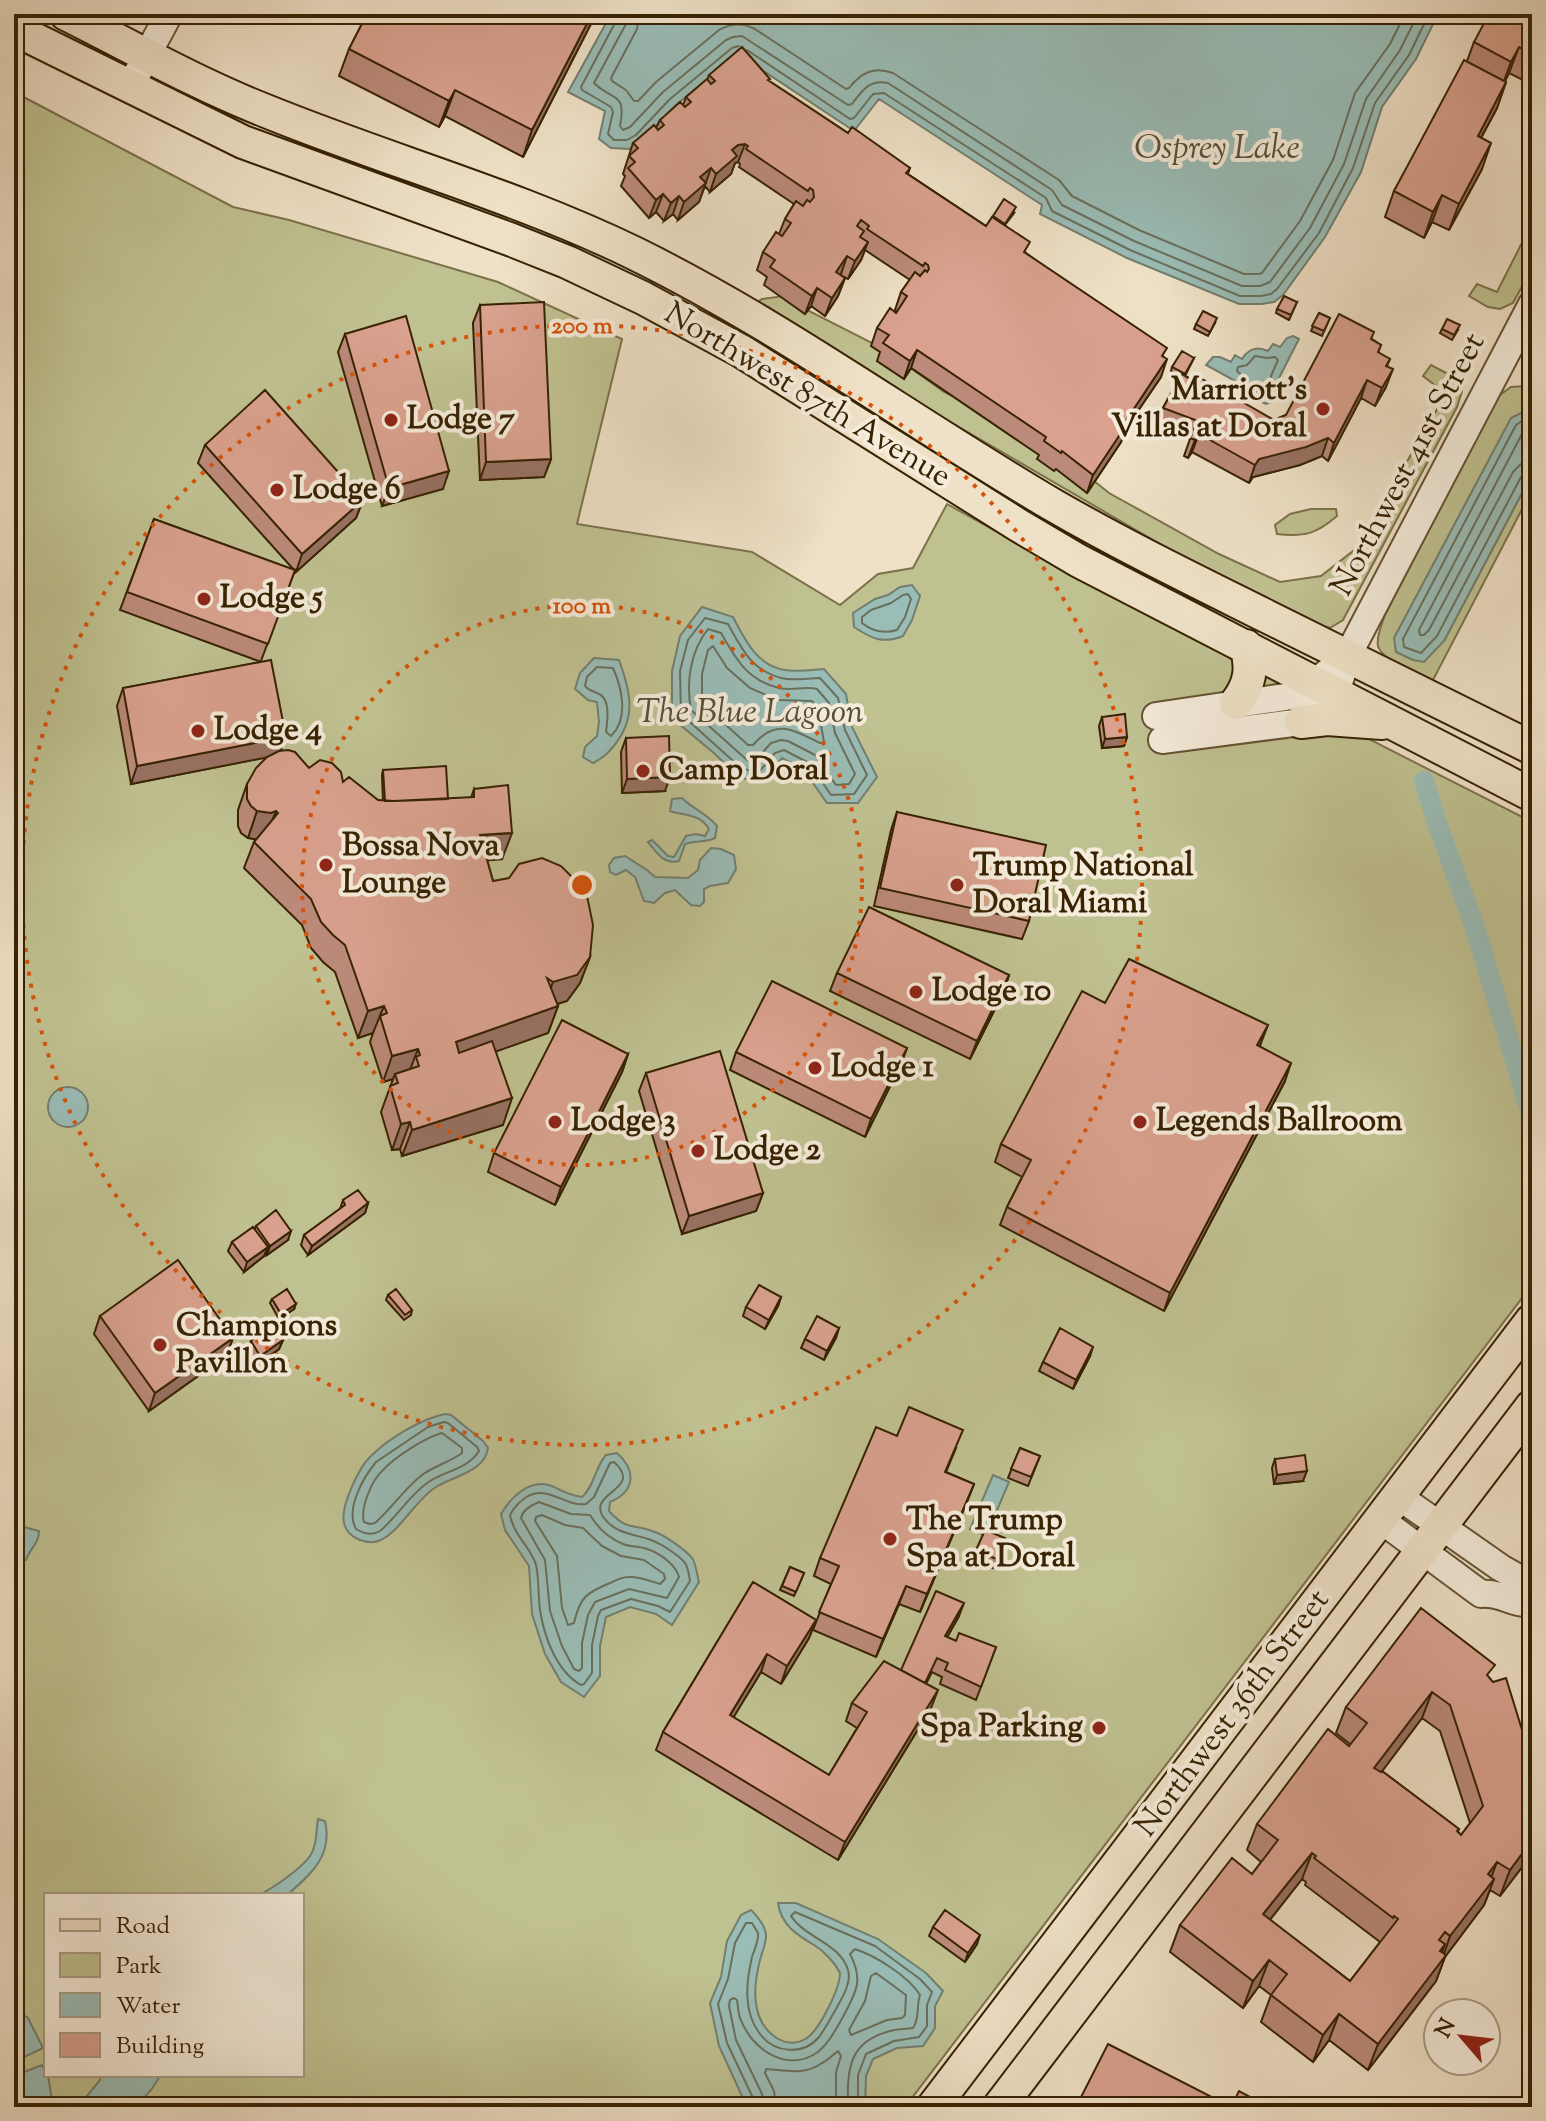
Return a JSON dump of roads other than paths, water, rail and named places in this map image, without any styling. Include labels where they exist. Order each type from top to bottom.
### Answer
[{"type":"main road","name":"Northwest 87th Avenue","points":[[66,14],[263,110],[510,201],[635,254],[771,327],[1109,537],[1532,748]]},
{"type":"main road","name":"Northwest 87th Avenue","points":[[14,29],[211,128],[567,262],[677,315],[768,368],[1044,541],[1394,724],[1518,780],[1532,795]]},
{"type":"main road","points":[[677,315],[696,285]]},
{"type":"main road","points":[[1236,703],[1249,679],[1246,646]]},
{"type":"main road","points":[[1301,722],[1327,719],[1394,724]]},
{"type":"main road","name":"Northwest 36th Street","points":[[933,2107],[1532,1320]]},
{"type":"main road","name":"Northwest 36th Street","points":[[999,2107],[1532,1406]]},
{"type":"main road","points":[[1045,1961],[1084,1994]]},
{"type":"street","points":[[130,87],[169,14]]},
{"type":"street","name":"Northwest 41st Street","points":[[1326,688],[1236,703],[1159,728],[1301,722],[1322,708],[1326,688],[1347,657],[1532,304]]},
{"type":"street","points":[[1390,1508],[1442,1525],[1501,1568],[1532,1582]]},
{"type":"street","points":[[1390,1508],[1422,1551],[1481,1594],[1494,1593],[1525,1604],[1532,1603]]},
{"type":"water","name":"Osprey Lake","points":[[611,14],[1438,14],[1416,59],[1382,107],[1361,172],[1325,237],[1283,295],[1274,302],[1239,304],[1127,258],[1040,214],[1042,205],[879,99],[854,131],[738,54],[676,105],[641,142],[629,149],[611,148],[599,139],[605,111],[568,92]]},
{"type":"water","points":[[1293,336],[1299,339],[1279,378],[1285,382],[1276,400],[1266,404],[1236,390],[1239,383],[1206,365],[1213,357],[1231,362],[1235,355],[1242,359],[1254,349],[1268,351],[1273,344],[1280,347]]},
{"type":"water","points":[[1525,411],[1532,412],[1532,474],[1444,641],[1424,662],[1396,652],[1394,638],[1511,418]]},
{"type":"water","points":[[912,585],[920,596],[903,636],[878,639],[854,627],[853,613],[900,587]]},
{"type":"water","name":"The Blue Lagoon","points":[[702,607],[733,617],[753,651],[775,668],[790,671],[824,669],[846,694],[852,727],[877,777],[858,803],[827,803],[803,769],[782,758],[762,781],[739,778],[672,718],[672,671],[680,636]]},
{"type":"water","points":[[594,658],[619,660],[630,705],[621,736],[607,754],[593,763],[583,757],[585,747],[597,736],[597,702],[588,700],[575,689],[580,673]]},
{"type":"water","points":[[682,798],[717,826],[715,838],[685,844],[679,861],[674,862],[661,857],[648,842],[652,840],[668,856],[674,857],[686,836],[705,836],[709,829],[697,818],[670,811],[672,799]]},
{"type":"water","points":[[711,848],[734,855],[736,869],[728,883],[704,889],[704,902],[700,906],[691,905],[675,890],[665,893],[654,903],[644,901],[635,877],[626,870],[616,875],[610,872],[609,865],[614,858],[625,856],[655,877],[688,878],[698,870],[700,860]]},
{"type":"water","points":[[68,1087],[82,1093],[88,1107],[82,1121],[68,1127],[54,1121],[48,1107],[54,1093]]},
{"type":"water","points":[[445,1414],[451,1415],[483,1441],[488,1448],[481,1463],[429,1493],[385,1538],[369,1542],[352,1536],[344,1523],[345,1507],[366,1461],[406,1430]]},
{"type":"water","points":[[617,1453],[628,1466],[630,1480],[625,1492],[610,1502],[609,1511],[626,1524],[655,1532],[680,1547],[693,1560],[699,1582],[672,1625],[656,1614],[630,1607],[606,1617],[600,1646],[600,1676],[584,1697],[561,1682],[545,1654],[532,1614],[529,1566],[505,1530],[501,1514],[522,1491],[536,1485],[552,1486],[582,1497],[606,1455]]},
{"type":"water","points":[[993,1475],[1009,1482],[986,1536],[970,1529]]},
{"type":"water","points":[[24,1527],[39,1531],[39,1535],[26,1560],[14,1564],[14,1530]]},
{"type":"water","points":[[318,1819],[325,1821],[326,1844],[312,1872],[289,1893],[263,1893],[300,1867],[310,1856]]},
{"type":"water","points":[[778,1903],[796,1903],[878,1939],[926,1973],[943,1991],[935,2006],[935,2028],[923,2046],[897,2048],[873,2059],[866,2076],[865,2107],[747,2107],[719,2046],[710,2003],[721,1977],[727,1941],[741,1915],[751,1910],[766,1932],[755,1997],[759,2017],[769,2032],[783,2041],[799,2042],[807,2038],[818,2026],[833,1998],[839,1980],[838,1969],[822,1950],[791,1928],[782,1917]]},
{"type":"water","points":[[14,2009],[28,2018],[43,2048],[14,2062]]},
{"type":"water","points":[[42,2065],[44,2077],[48,2077],[53,2107],[14,2107],[14,2076]]},
{"type":"water","points":[[101,2077],[160,2077],[136,2107],[78,2107]]},
{"type":"waterway","points":[[1424,781],[1474,925],[1532,1117]]},
{"type":"place","name":"Marriott's Villas at Doral","points":[[1323,409]]},
{"type":"place","name":"Lodge 7","points":[[391,420]]},
{"type":"place","name":"Lodge 6","points":[[277,490]]},
{"type":"place","name":"Lodge 5","points":[[204,599]]},
{"type":"place","name":"Lodge 4","points":[[198,731]]},
{"type":"place","name":"Camp Doral","points":[[643,771]]},
{"type":"place","name":"Bossa Nova Lounge","points":[[326,865]]},
{"type":"place","name":"Trump National Doral Miami","points":[[957,885]]},
{"type":"place","name":"Lodge 10","points":[[916,992]]},
{"type":"place","name":"Lodge 1","points":[[815,1068]]},
{"type":"place","name":"Lodge 3","points":[[555,1122]]},
{"type":"place","name":"Legends Ballroom","points":[[1140,1122]]},
{"type":"place","name":"Lodge 2","points":[[698,1151]]},
{"type":"place","name":"Champions Pavillon","points":[[160,1345]]},
{"type":"place","name":"The Trump Spa at Doral","points":[[890,1539]]},
{"type":"place","name":"Spa Parking","points":[[1099,1728]]}]
